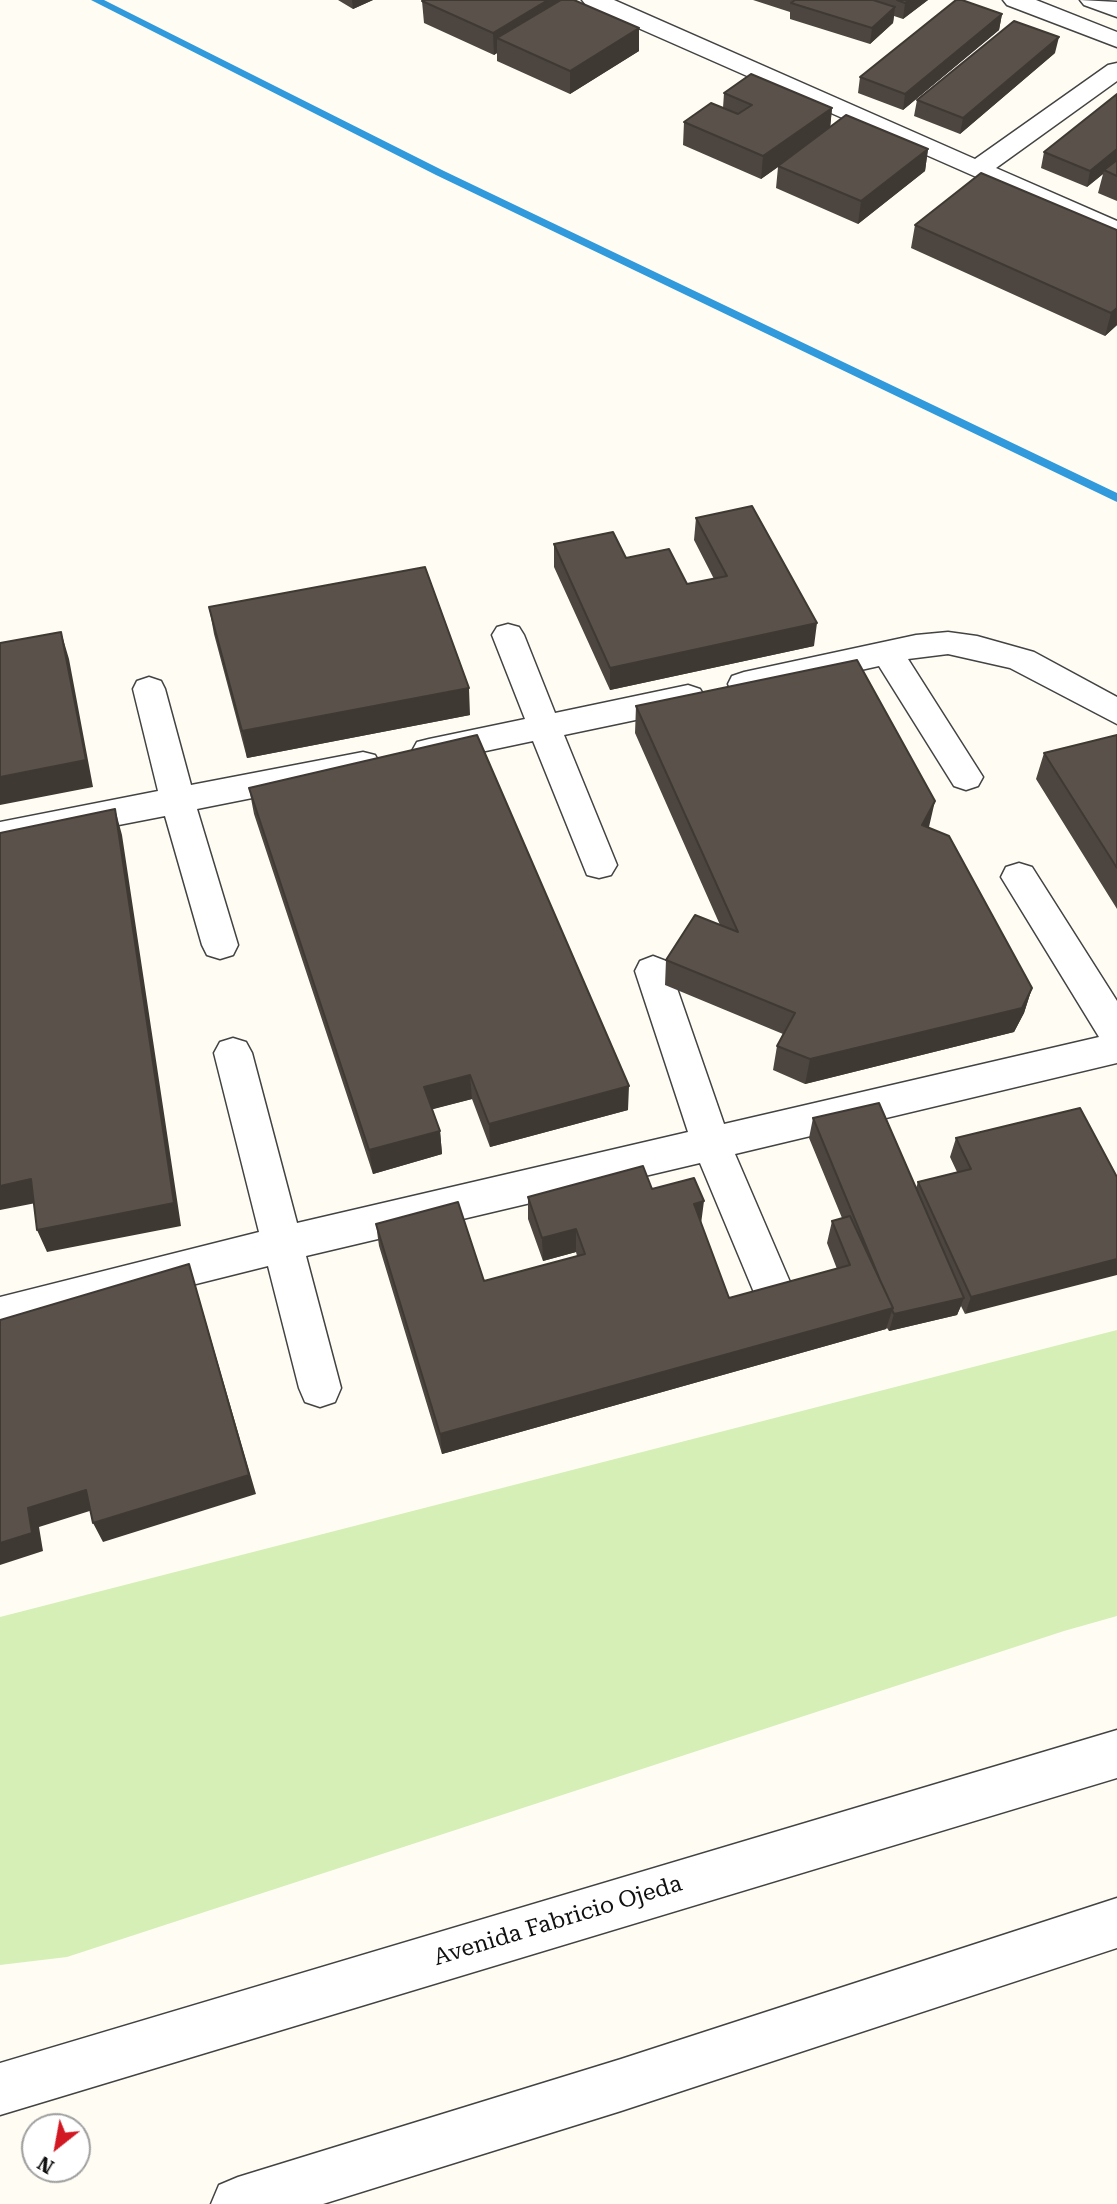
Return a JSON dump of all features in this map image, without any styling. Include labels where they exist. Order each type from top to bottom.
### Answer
[{"type":"street","points":[[594,0],[1117,231]]},
{"type":"street","points":[[1016,0],[1117,40]]},
{"type":"street","points":[[1092,0],[1117,10]]},
{"type":"street","points":[[978,169],[1117,70]]},
{"type":"street","points":[[508,635],[599,865]]},
{"type":"street","points":[[0,835],[545,729],[887,652],[948,643],[1002,653],[1022,660],[1117,712]]},
{"type":"street","points":[[887,652],[966,777]]},
{"type":"street","points":[[149,689],[177,799],[220,945]]},
{"type":"street","points":[[1019,877],[1117,1033]]},
{"type":"street","points":[[653,971],[712,1145],[772,1289]]},
{"type":"street","points":[[0,1315],[284,1244],[1117,1048]]},
{"type":"street","points":[[233,1053],[320,1388]]},
{"type":"street","name":"Avenida Fabricio Ojeda","points":[[0,2089],[1117,1754]]},
{"type":"street","points":[[239,2204],[607,2089],[1117,1923]]},
{"type":"green space","points":[[1117,1330],[1117,1616],[1064,1631],[67,1957],[0,1965],[0,1617]]},
{"type":"building","points":[[548,0],[493,33],[422,1]]},
{"type":"building","points":[[561,0],[574,0],[639,28],[570,71],[497,38]]},
{"type":"building","points":[[795,0],[873,0],[895,7],[872,28],[791,3]]},
{"type":"building","points":[[956,0],[1002,14],[905,94],[860,77]]},
{"type":"building","points":[[1014,21],[1059,37],[963,118],[917,100]]},
{"type":"building","points":[[751,74],[832,108],[763,156],[684,122],[711,103],[738,114],[752,105],[724,93]]},
{"type":"building","points":[[1117,94],[1117,149],[1090,171],[1044,152]]},
{"type":"building","points":[[846,115],[928,149],[861,201],[778,166]]},
{"type":"building","points":[[1117,160],[1117,176],[1104,170]]},
{"type":"building","points":[[981,173],[1117,230],[1117,308],[1111,313],[915,225]]},
{"type":"building","points":[[752,506],[817,623],[610,668],[554,544],[613,532],[626,558],[669,549],[687,584],[727,576],[696,518]]},
{"type":"building","points":[[425,567],[469,688],[242,731],[209,607]]},
{"type":"building","points":[[61,632],[86,760],[0,777],[0,643]]},
{"type":"building","points":[[857,660],[935,801],[922,825],[949,836],[1032,988],[1022,1008],[810,1059],[777,1046],[795,1013],[666,960],[695,915],[738,932],[636,706]]},
{"type":"building","points":[[477,735],[629,1086],[489,1124],[470,1075],[424,1087],[440,1131],[369,1150],[249,788]]},
{"type":"building","points":[[1117,735],[1117,868],[1044,753]]},
{"type":"building","points":[[115,809],[174,1203],[37,1230],[31,1179],[0,1186],[0,833]]},
{"type":"building","points":[[879,1103],[964,1298],[894,1314],[892,1310],[813,1118]]},
{"type":"building","points":[[1080,1108],[1117,1177],[1117,1259],[971,1297],[918,1182],[971,1169],[956,1138]]},
{"type":"building","points":[[643,1166],[652,1189],[694,1178],[704,1201],[694,1204],[729,1298],[850,1265],[832,1221],[850,1216],[893,1308],[440,1434],[376,1224],[458,1202],[484,1281],[585,1254],[576,1229],[542,1238],[528,1197]]},
{"type":"building","points":[[189,1264],[249,1475],[93,1523],[86,1490],[28,1508],[32,1533],[0,1543],[0,1320]]},
{"type":"waterway","points":[[96,0],[440,173],[1117,498]]}]
